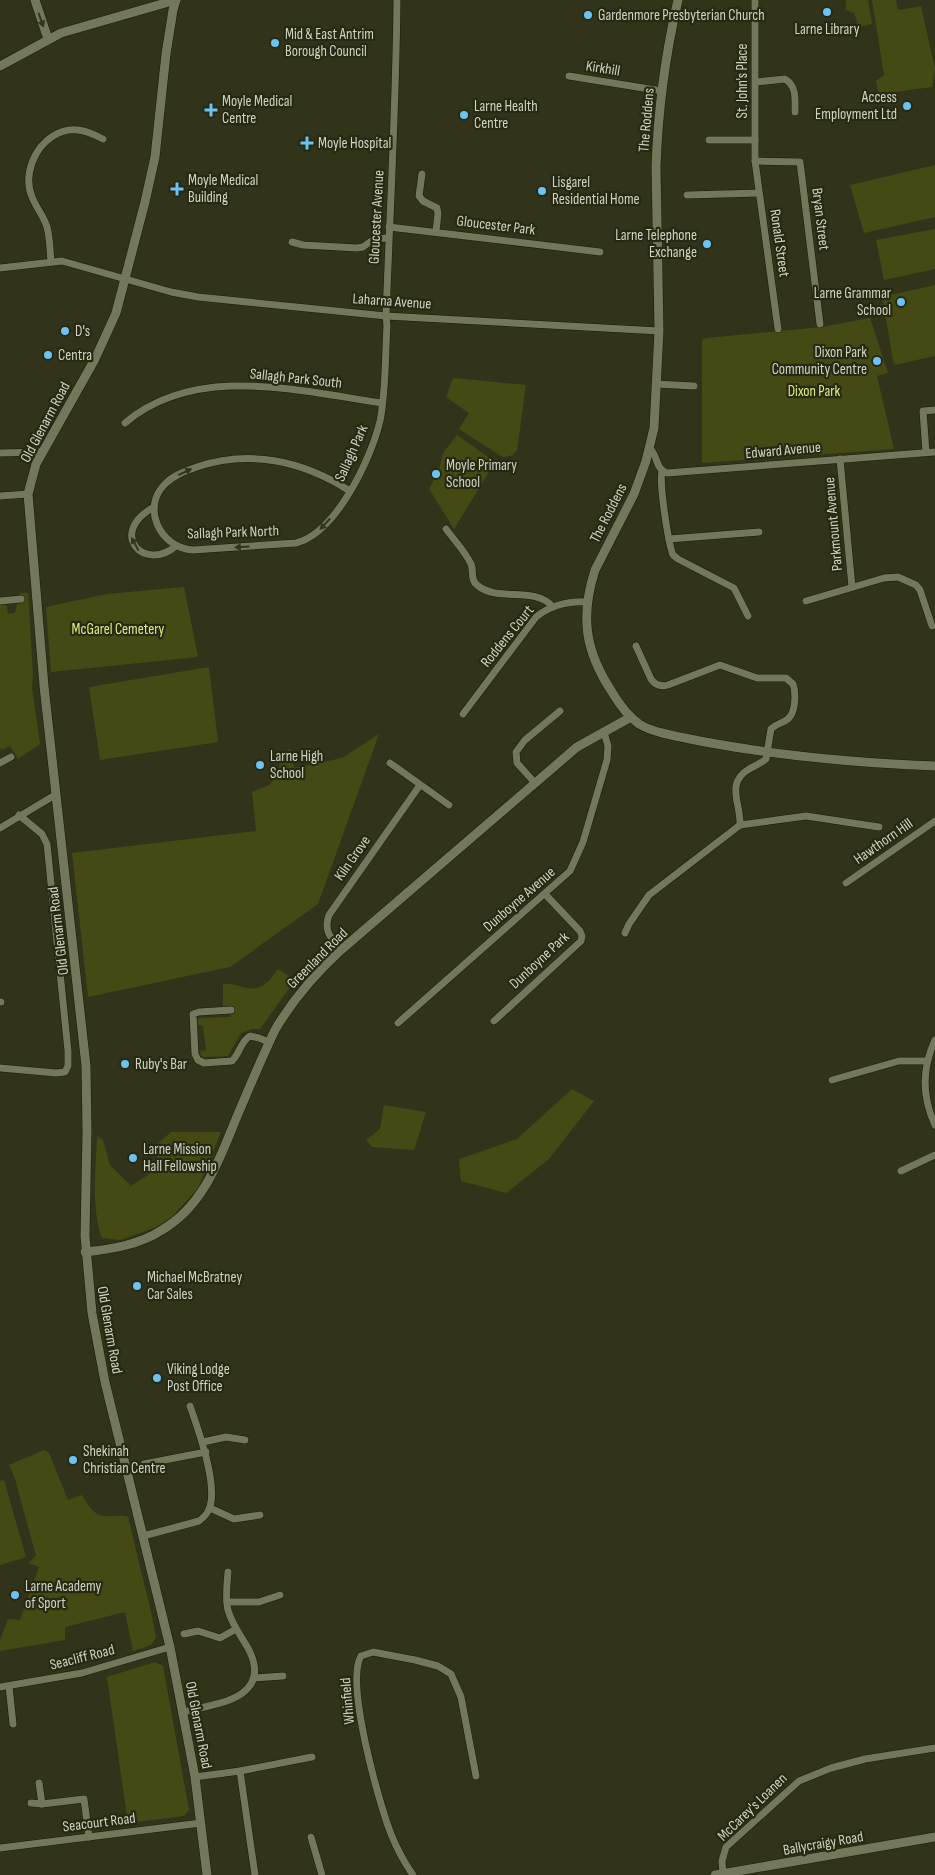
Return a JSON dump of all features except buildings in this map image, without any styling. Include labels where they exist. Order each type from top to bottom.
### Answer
[{"type":"street","points":[[34,0],[48,39]]},
{"type":"street","points":[[0,66],[48,39],[70,30],[176,0]]},
{"type":"street","name":"Old Glenarm Road","points":[[176,0],[166,54],[154,157],[126,279],[116,313],[106,337],[42,452],[31,477],[28,494],[55,795],[86,1066],[86,1252],[92,1315],[98,1348],[170,1647],[195,1777],[207,1875]]},
{"type":"street","name":"Gloucester Avenue","points":[[386,316],[398,0]]},
{"type":"street","name":"The Roddens","points":[[678,0],[668,41],[656,167],[659,331],[654,428],[646,462],[634,494],[595,570],[588,602],[587,636],[593,659],[614,696],[631,717],[646,728],[691,739],[767,753],[838,760],[935,766]]},
{"type":"street","name":"St. John's Place","points":[[755,0],[755,161]]},
{"type":"street","name":"Kirkhill","points":[[569,76],[662,91]]},
{"type":"street","points":[[756,82],[785,79],[789,81],[794,89],[795,112]]},
{"type":"street","points":[[51,262],[47,228],[30,193],[29,175],[32,162],[45,142],[63,130],[79,129],[103,139]]},
{"type":"street","points":[[709,140],[755,140]]},
{"type":"street","name":"Ronald Street","points":[[755,161],[778,329]]},
{"type":"street","name":"Bryan Street","points":[[755,161],[800,162],[820,324]]},
{"type":"street","points":[[422,174],[419,196],[423,201],[437,208],[436,231]]},
{"type":"street","points":[[688,195],[759,193]]},
{"type":"street","name":"Gloucester Park","points":[[389,227],[436,231],[600,252]]},
{"type":"street","points":[[292,242],[303,245],[357,248],[363,247],[374,239],[388,238]]},
{"type":"street","name":"Laharna Avenue","points":[[0,268],[68,262],[188,296],[386,316],[659,331]]},
{"type":"street","name":"Sallagh Park","points":[[291,544],[306,540],[321,529],[350,491],[376,433],[382,403],[386,316]]},
{"type":"street","points":[[656,384],[694,386]]},
{"type":"street","name":"Sallagh Park South","points":[[125,423],[143,409],[174,396],[225,387],[273,387],[382,403]]},
{"type":"street","points":[[926,452],[923,411],[935,410]]},
{"type":"street","points":[[649,447],[654,451],[662,472],[661,480],[669,539],[673,554],[678,559],[734,588],[748,616]]},
{"type":"street","points":[[0,453],[42,452]]},
{"type":"street","name":"Edward Avenue","points":[[662,472],[935,452]]},
{"type":"street","points":[[154,507],[141,516],[133,526],[131,535],[135,546],[140,552],[148,554],[164,553],[176,546],[159,530],[155,520],[154,507],[163,487],[178,475],[212,462],[239,459],[274,460],[322,474],[350,491]]},
{"type":"street","name":"Parkmount Avenue","points":[[840,459],[852,587]]},
{"type":"street","points":[[0,496],[28,494]]},
{"type":"street","points":[[446,529],[470,562],[473,580],[476,585],[491,592],[541,598],[553,607]]},
{"type":"street","points":[[669,539],[758,532]]},
{"type":"street","name":"Sallagh Park North","points":[[176,546],[193,550],[291,544]]},
{"type":"street","name":"Parkmount Avenue","points":[[806,601],[892,577],[907,580],[916,585],[920,590],[932,626]]},
{"type":"street","points":[[0,601],[21,599]]},
{"type":"street","name":"Roddens Court","points":[[463,714],[542,612],[573,602],[588,602]]},
{"type":"street","points":[[636,646],[651,679],[660,685],[668,685],[719,665],[754,677],[790,680],[794,688],[792,711],[788,719],[771,729],[766,759],[747,770],[735,788],[741,814],[740,825]]},
{"type":"street","points":[[535,783],[517,763],[515,758],[516,751],[525,740],[560,711]]},
{"type":"street","name":"Greenland Road","points":[[86,1252],[125,1246],[149,1238],[175,1222],[195,1202],[204,1189],[220,1158],[269,1042],[283,1015],[322,968],[578,747],[631,717]]},
{"type":"street","name":"Dunboyne Avenue","points":[[398,1023],[570,871],[581,847],[607,756],[608,744],[604,732]]},
{"type":"street","points":[[0,763],[11,756]]},
{"type":"street","points":[[390,763],[448,805]]},
{"type":"street","name":"Kiln Grove","points":[[341,950],[326,930],[329,915],[420,785]]},
{"type":"street","points":[[0,828],[55,795]]},
{"type":"street","points":[[0,1068],[56,1073],[65,1072],[68,1066],[47,844],[42,834],[19,815]]},
{"type":"street","points":[[625,934],[629,924],[648,895],[740,825],[806,816],[879,828]]},
{"type":"street","name":"Hawthorn Hill","points":[[846,882],[935,821]]},
{"type":"street","name":"Dunboyne Park","points":[[494,1021],[580,942],[582,936],[580,931],[545,894]]},
{"type":"street","points":[[231,1010],[193,1014],[195,1054],[198,1060],[204,1062],[232,1061],[236,1057],[243,1041],[250,1036],[269,1042]]},
{"type":"street","points":[[935,1040],[927,1061],[925,1088],[933,1111],[935,1125]]},
{"type":"street","points":[[832,1080],[899,1061],[927,1061]]},
{"type":"street","points":[[900,1171],[935,1155]]},
{"type":"street","points":[[143,1536],[199,1521],[210,1508],[212,1494],[206,1452],[190,1406]]},
{"type":"street","points":[[203,1442],[226,1436],[245,1440]]},
{"type":"street","points":[[144,1464],[206,1452]]},
{"type":"street","points":[[210,1508],[234,1520],[260,1516]]},
{"type":"street","points":[[183,1712],[236,1698],[247,1690],[254,1678],[251,1655],[228,1612],[228,1572]]},
{"type":"street","points":[[227,1602],[259,1602],[280,1595]]},
{"type":"street","points":[[184,1634],[198,1631],[220,1638],[236,1629]]},
{"type":"street","name":"Seacliff Road","points":[[0,1687],[82,1673],[170,1647]]},
{"type":"street","name":"Whinfield","points":[[412,1875],[399,1853],[385,1817],[359,1714],[358,1663],[361,1656],[373,1652],[415,1660],[438,1666],[451,1674],[461,1697],[476,1776]]},
{"type":"street","points":[[254,1678],[283,1676]]},
{"type":"street","points":[[8,1686],[13,1724]]},
{"type":"street","name":"McCarey's Loanen","points":[[719,1874],[726,1847],[799,1781],[831,1768],[864,1759],[935,1748]]},
{"type":"street","points":[[195,1777],[240,1771],[312,1757]]},
{"type":"street","points":[[240,1771],[255,1875]]},
{"type":"street","points":[[39,1783],[42,1804]]},
{"type":"street","points":[[31,1803],[42,1804],[84,1799],[89,1837]]},
{"type":"street","name":"Seacourt Road","points":[[0,1848],[201,1822]]},
{"type":"street","points":[[312,1836],[322,1875]]},
{"type":"street","name":"Ballycraigy Road","points":[[719,1874],[935,1837]]},
{"type":"green space","points":[[846,0],[868,0],[872,24],[859,27],[854,13],[846,10]]},
{"type":"green space","points":[[872,0],[896,0],[898,10],[921,6],[935,69],[932,87],[879,94],[876,81],[884,75]]},
{"type":"green space","points":[[935,165],[935,217],[864,233],[850,185]]},
{"type":"green space","points":[[935,229],[935,269],[884,280],[876,240]]},
{"type":"green space","points":[[935,285],[935,356],[894,365],[882,297]]},
{"type":"green space","name":"Dixon Park","points":[[870,318],[888,373],[877,376],[894,449],[702,463],[702,340],[706,338],[822,327]]},
{"type":"green space","points":[[454,378],[526,385],[517,450],[513,455],[501,456],[459,429],[469,413],[446,397]]},
{"type":"green space","points":[[457,435],[495,462],[454,529],[429,489],[439,470],[443,453]]},
{"type":"green space","name":"McGarel Cemetery","points":[[184,587],[198,657],[51,672],[46,607],[107,594]]},
{"type":"green space","points":[[20,593],[28,593],[33,674],[32,688],[40,744],[18,759],[10,746],[2,750],[0,748],[0,605],[4,604],[7,606],[8,614],[15,613],[17,604],[21,601]]},
{"type":"green space","points":[[209,667],[218,742],[100,760],[89,687]]},
{"type":"green space","points":[[379,734],[318,904],[230,967],[88,997],[72,853],[256,831],[252,792],[269,785],[277,775],[281,758],[290,748],[294,768],[342,758]]},
{"type":"green space","points":[[278,969],[295,980],[260,1029],[252,1029],[241,1033],[228,1056],[203,1057],[200,1051],[206,1050],[203,1026],[198,1025],[197,1021],[199,1018],[231,1017],[231,1006],[223,1006],[223,984],[232,984],[252,989],[257,988],[269,981]]},
{"type":"green space","points":[[572,1089],[594,1101],[549,1159],[506,1193],[461,1181],[459,1159],[517,1139]]},
{"type":"green space","points":[[384,1105],[426,1112],[414,1150],[372,1147],[366,1140],[380,1129]]},
{"type":"green space","points":[[171,1132],[221,1132],[198,1188],[172,1217],[156,1227],[121,1240],[102,1238],[95,1201],[97,1136],[103,1140],[110,1165],[131,1186],[157,1169],[157,1144]]},
{"type":"green space","points":[[44,1450],[49,1453],[68,1500],[82,1495],[92,1510],[99,1515],[128,1517],[156,1637],[151,1645],[133,1651],[125,1612],[65,1627],[65,1640],[0,1651],[0,1640],[8,1619],[20,1620],[39,1567],[28,1563],[36,1556],[15,1479],[9,1465]]},
{"type":"green space","points":[[4,1480],[26,1557],[0,1565],[0,1481]]},
{"type":"green space","points":[[155,1662],[163,1666],[189,1810],[184,1816],[128,1823],[107,1677]]},
{"type":"place","name":"Larne Library","points":[[827,12]]},
{"type":"place","name":"Gardenmore Presbyterian Church","points":[[588,15]]},
{"type":"place","name":"Mid & East Antrim Borough Council","points":[[275,43]]},
{"type":"place","name":"Access Employment Ltd","points":[[907,106]]},
{"type":"place","name":"Moyle Medical Centre","points":[[211,110]]},
{"type":"place","name":"Larne Health Centre","points":[[464,115]]},
{"type":"place","name":"Moyle Hospital","points":[[307,143]]},
{"type":"place","name":"Moyle Medical Building","points":[[177,189]]},
{"type":"place","name":"Lisgarel Residential Home","points":[[542,191]]},
{"type":"place","name":"Larne Telephone Exchange","points":[[707,244]]},
{"type":"place","name":"Larne Grammar School","points":[[901,302]]},
{"type":"place","name":"D's","points":[[65,331]]},
{"type":"place","name":"Centra","points":[[48,355]]},
{"type":"place","name":"Dixon Park Community Centre","points":[[877,361]]},
{"type":"place","name":"Moyle Primary School","points":[[436,474]]},
{"type":"place","name":"Larne High School","points":[[260,765]]},
{"type":"place","name":"Ruby's Bar","points":[[125,1064]]},
{"type":"place","name":"Larne Mission Hall Fellowship","points":[[133,1158]]},
{"type":"place","name":"Michael McBratney Car Sales","points":[[137,1286]]},
{"type":"place","name":"Viking Lodge Post Office","points":[[157,1378]]},
{"type":"place","name":"Shekinah Christian Centre","points":[[73,1460]]},
{"type":"place","name":"Larne Academy of Sport","points":[[15,1595]]}]
